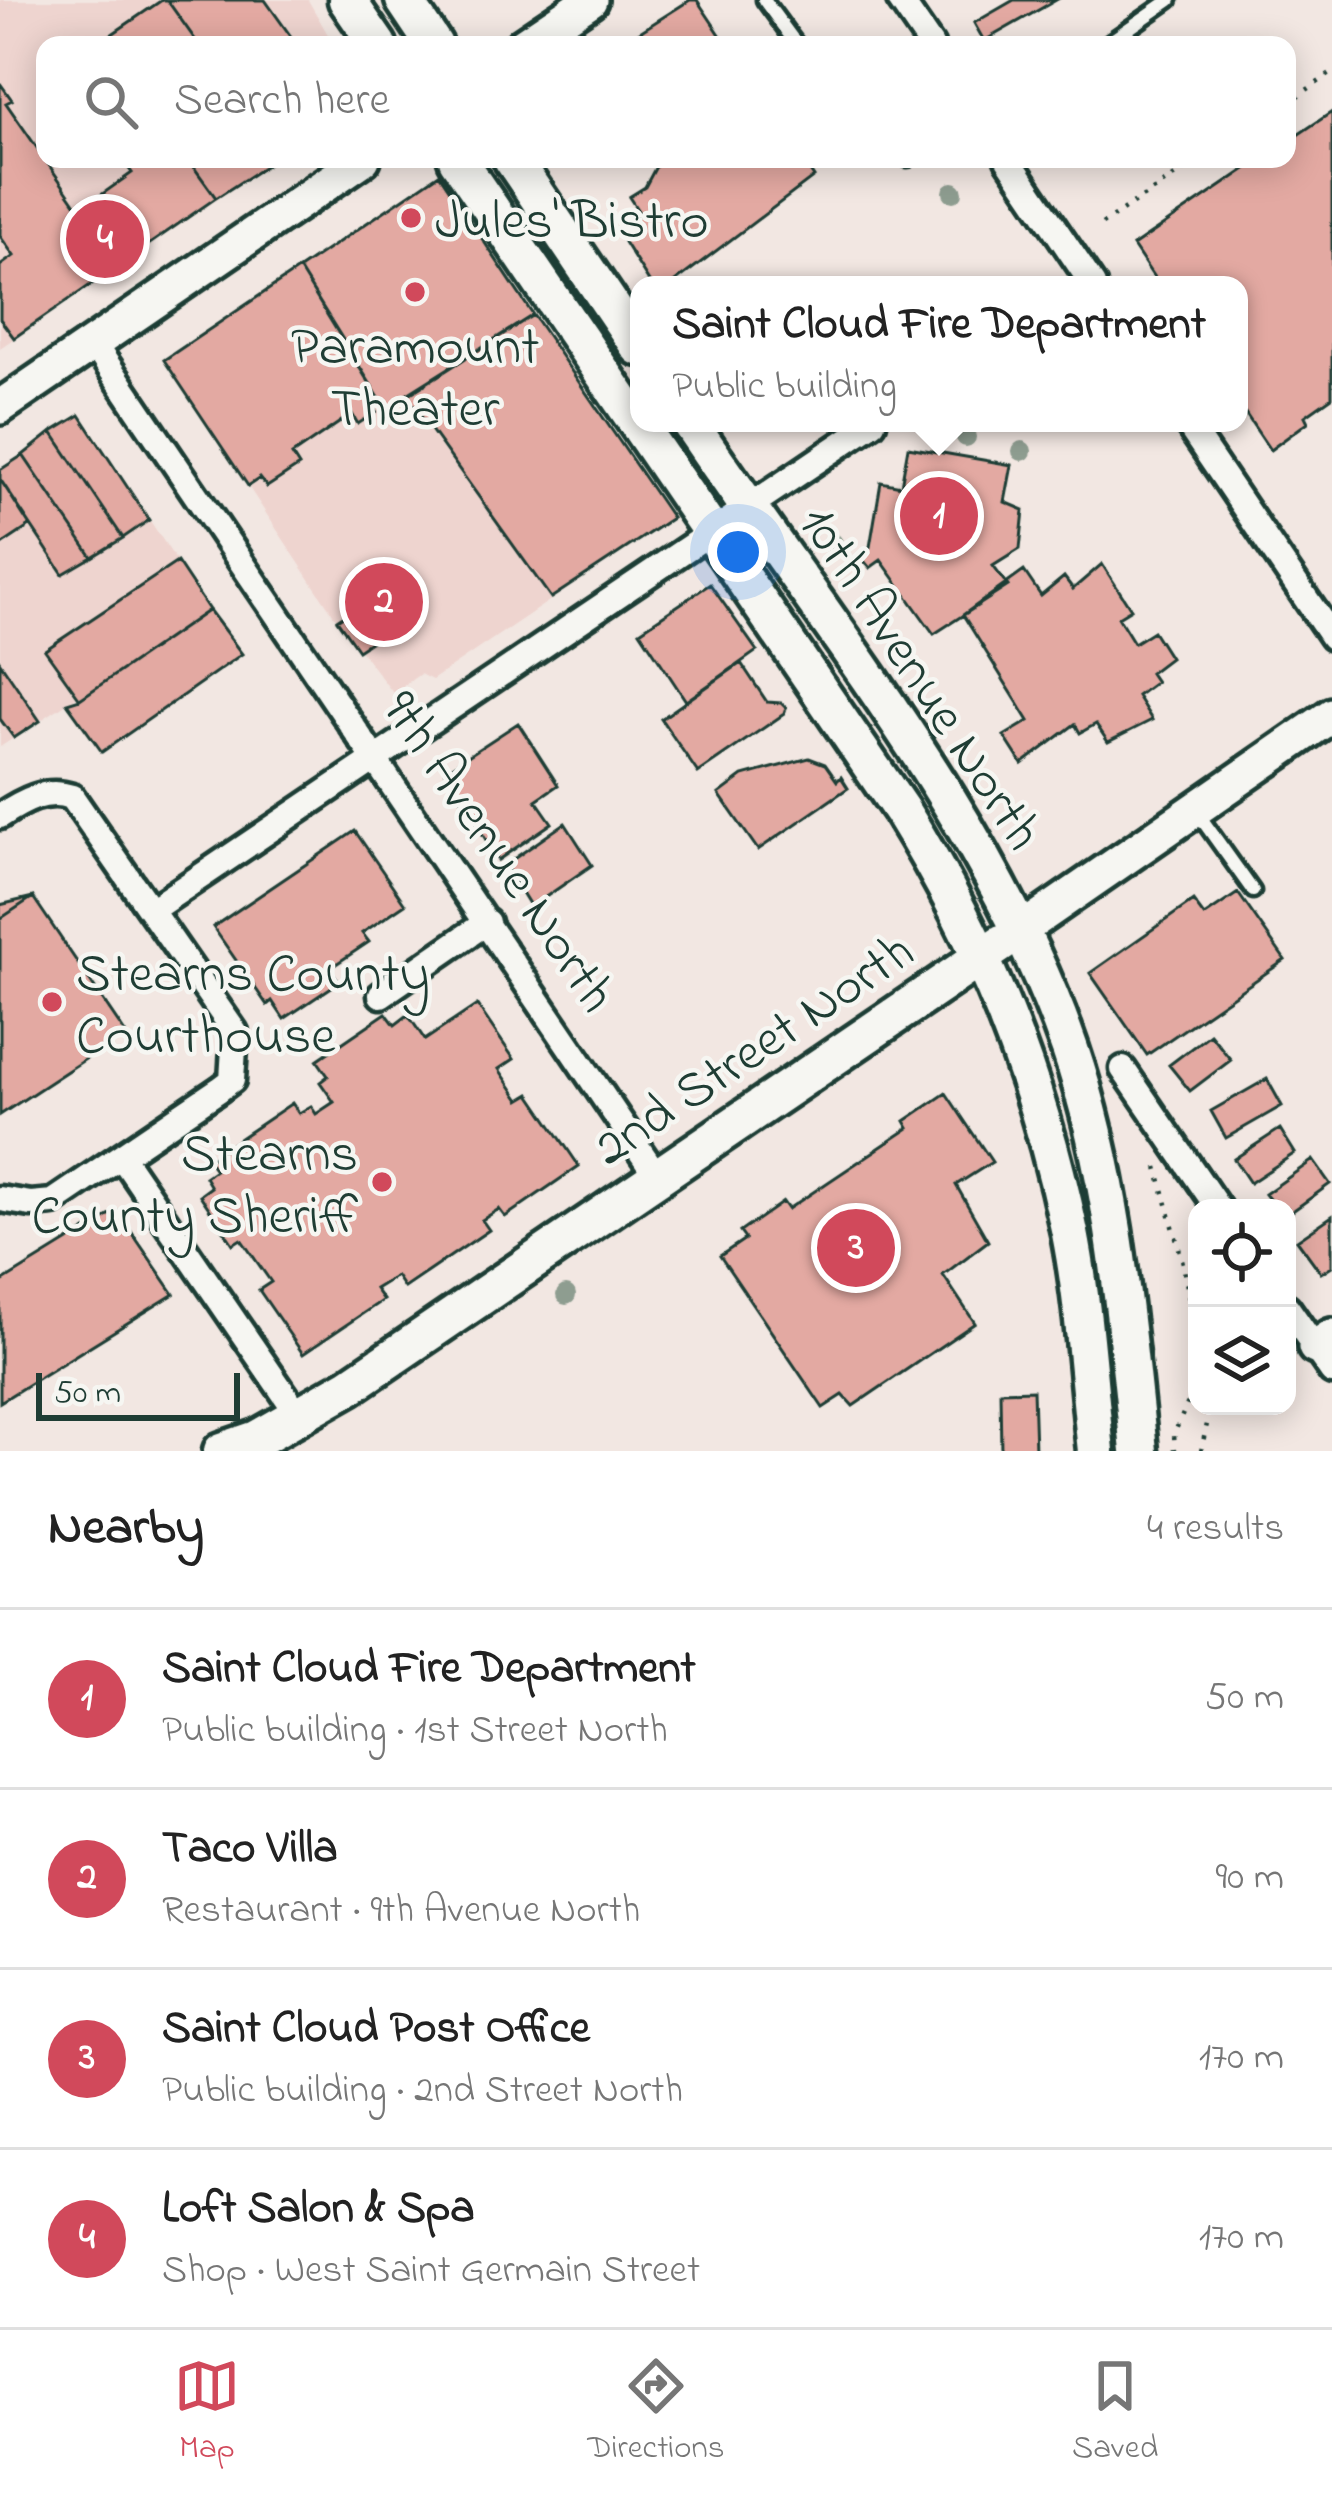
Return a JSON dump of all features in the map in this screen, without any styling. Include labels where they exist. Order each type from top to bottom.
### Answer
[{"type":"main road","points":[[347,0],[372,36]]},
{"type":"main road","points":[[404,0],[428,36]]},
{"type":"main road","name":"10th Avenue North","points":[[463,168],[630,410]]},
{"type":"main road","points":[[518,168],[630,334]]},
{"type":"main road","name":"10th Avenue North","points":[[645,432],[901,810],[983,956]]},
{"type":"main road","name":"10th Avenue North","points":[[696,432],[938,783],[1021,930]]},
{"type":"main road","points":[[1021,930],[1071,1051],[1094,1132],[1118,1269],[1139,1451]]},
{"type":"main road","name":"2nd Street North","points":[[222,1451],[300,1417],[1021,930]]},
{"type":"main road","points":[[983,956],[1025,1067],[1071,1236],[1096,1451]]},
{"type":"street","points":[[536,36],[590,0]]},
{"type":"street","points":[[900,0],[925,36]]},
{"type":"street","points":[[0,407],[350,168]]},
{"type":"street","points":[[1014,168],[1082,276]]},
{"type":"street","name":"9th Avenue North","points":[[95,346],[657,1176]]},
{"type":"street","points":[[151,910],[861,432]]},
{"type":"street","points":[[1193,432],[1332,637]]},
{"type":"street","name":"2nd Street North","points":[[1021,930],[1332,715]]},
{"type":"street","points":[[0,816],[24,800],[56,792],[72,797],[235,1032],[232,1080],[53,1202],[0,1199]]},
{"type":"street","points":[[381,995],[487,922]]},
{"type":"street","points":[[1123,1070],[1212,1199]]},
{"type":"street","points":[[121,1156],[300,1417]]},
{"type":"street","points":[[1296,1317],[1326,1352]]},
{"type":"lane","points":[[764,0],[790,36]]},
{"type":"lane","points":[[1118,36],[1170,0]]},
{"type":"lane","points":[[1196,810],[1252,891]]},
{"type":"path","points":[[1296,97],[1332,73]]},
{"type":"path","points":[[1102,224],[1187,168]]},
{"type":"path","points":[[1156,1164],[1190,1307]]},
{"type":"path","points":[[1175,1451],[1174,1434],[1188,1402]]},
{"type":"path","points":[[1201,1451],[1209,1415]]},
{"type":"shaded area","points":[[0,0],[308,0],[329,36],[36,36],[36,168],[263,168],[0,348]]},
{"type":"shaded area","points":[[439,174],[672,518],[432,680],[420,674],[393,693],[337,620],[164,360]]},
{"type":"shaded area","points":[[80,415],[209,610],[0,747],[0,470]]},
{"type":"building","points":[[167,0],[193,36],[109,36]]},
{"type":"building","points":[[167,0],[265,0],[291,36],[193,36]]},
{"type":"building","points":[[697,0],[721,36],[633,36]]},
{"type":"building","points":[[1014,0],[1056,0],[993,36],[981,36],[974,23]]},
{"type":"building","points":[[0,83],[12,100],[6,103],[36,146],[36,168],[51,168],[80,210],[132,173],[128,168],[194,168],[216,198],[14,338],[0,319],[0,266],[14,256],[0,236]]},
{"type":"building","points":[[1332,112],[1332,397],[1270,450],[1248,417],[1248,276],[1153,276],[1133,246],[1248,168],[1296,168],[1296,136]]},
{"type":"building","points":[[194,168],[262,168],[216,198]]},
{"type":"building","points":[[655,168],[808,168],[814,177],[683,276],[645,276],[624,242],[625,226],[640,214],[629,197],[645,187]]},
{"type":"building","name":"Paramount Theater","points":[[439,174],[533,315],[386,409],[299,269]]},
{"type":"building","points":[[299,269],[377,396],[369,402],[376,412],[358,424],[352,414],[292,455],[299,466],[267,487],[260,478],[248,486],[164,360]]},
{"type":"building","points":[[533,315],[672,518],[551,598],[406,395]]},
{"type":"building","points":[[80,415],[149,520],[123,538],[52,432]]},
{"type":"building","points":[[52,432],[123,538],[92,557],[23,455]]},
{"type":"building","points":[[908,447],[1012,465],[1005,502],[1024,510],[1020,549],[993,566],[1008,586],[934,634],[881,560],[870,568],[859,555],[870,547],[881,482],[901,486]]},
{"type":"building","points":[[23,455],[92,557],[63,574],[0,479],[0,470]]},
{"type":"building","points":[[0,479],[30,526],[0,546]]},
{"type":"building","points":[[177,562],[209,610],[80,699],[45,650]]},
{"type":"building","points":[[1102,564],[1131,609],[1118,617],[1134,643],[1153,631],[1170,658],[1150,673],[1156,682],[1137,696],[1152,720],[1108,742],[1096,724],[1080,733],[1075,724],[1022,764],[1004,736],[1029,721],[963,615],[1024,571],[1041,596],[1064,577],[1073,589]]},
{"type":"building","points":[[391,584],[416,621],[393,637],[388,630],[358,650],[337,620]]},
{"type":"building","points":[[710,584],[757,651],[686,701],[640,631]]},
{"type":"building","points":[[209,610],[242,654],[102,752],[67,703],[80,699]]},
{"type":"building","points":[[0,662],[40,721],[14,738],[0,719]]},
{"type":"building","points":[[741,663],[767,702],[786,708],[784,714],[698,773],[661,719]]},
{"type":"building","points":[[518,723],[558,785],[536,800],[552,823],[498,860],[445,771]]},
{"type":"building","points":[[809,758],[825,764],[848,788],[758,850],[719,794],[743,776]]},
{"type":"building","points":[[565,823],[592,865],[531,907],[505,865]]},
{"type":"building","points":[[355,831],[405,904],[362,933],[369,942],[330,968],[339,982],[284,1019],[272,1001],[267,1005],[213,927]]},
{"type":"building","points":[[1238,893],[1285,960],[1147,1055],[1090,973],[1193,901],[1204,916]]},
{"type":"building","name":"Stearns County Courthouse","points":[[33,897],[125,1033],[0,1115],[0,919]]},
{"type":"building","name":"Stearns County Courthouse","points":[[33,897],[125,1033],[0,1115],[0,905]]},
{"type":"building","name":"Stearns County Sheriff","points":[[477,1005],[514,1059],[499,1069],[520,1100],[530,1094],[579,1166],[505,1217],[499,1209],[482,1220],[489,1230],[404,1288],[396,1276],[375,1289],[383,1300],[303,1354],[259,1290],[271,1282],[241,1239],[233,1244],[200,1195],[211,1187],[205,1177],[215,1170],[208,1160],[292,1103],[299,1113],[311,1106],[316,1114],[334,1102],[320,1082],[328,1076],[317,1060],[386,1013],[395,1025],[408,1015],[425,1040]]},
{"type":"building","points":[[1210,1034],[1231,1060],[1190,1091],[1169,1065]]},
{"type":"building","points":[[1267,1079],[1282,1106],[1226,1138],[1211,1111]]},
{"type":"building","points":[[946,1093],[992,1162],[956,1185],[988,1241],[943,1275],[975,1323],[853,1406],[843,1395],[823,1408],[720,1256],[745,1239],[740,1232],[783,1202],[788,1209],[909,1128],[905,1121]]},
{"type":"building","points":[[1280,1129],[1295,1153],[1250,1183],[1234,1159]]},
{"type":"building","points":[[1313,1160],[1330,1184],[1296,1209],[1296,1199],[1269,1199],[1265,1194]]},
{"type":"building","points":[[117,1211],[174,1294],[0,1402],[0,1283]]},
{"type":"building","points":[[1332,1216],[1332,1266],[1321,1273],[1297,1240]]},
{"type":"building","points":[[1033,1390],[1035,1451],[1001,1451],[1000,1391]]},
{"type":"place","name":"Jules' Bistro","points":[[411,218]]},
{"type":"place","name":"Loft Salon & Spa","points":[[105,239]]},
{"type":"place","name":"Paramount Theater","points":[[415,292]]},
{"type":"place","name":"Saint Cloud Fire Department","points":[[939,516]]},
{"type":"place","name":"Taco Villa","points":[[384,602]]},
{"type":"place","name":"Stearns County Courthouse","points":[[52,1002]]},
{"type":"place","name":"Stearns County Sheriff","points":[[382,1182]]},
{"type":"place","name":"Saint Cloud Post Office","points":[[856,1248]]}]
